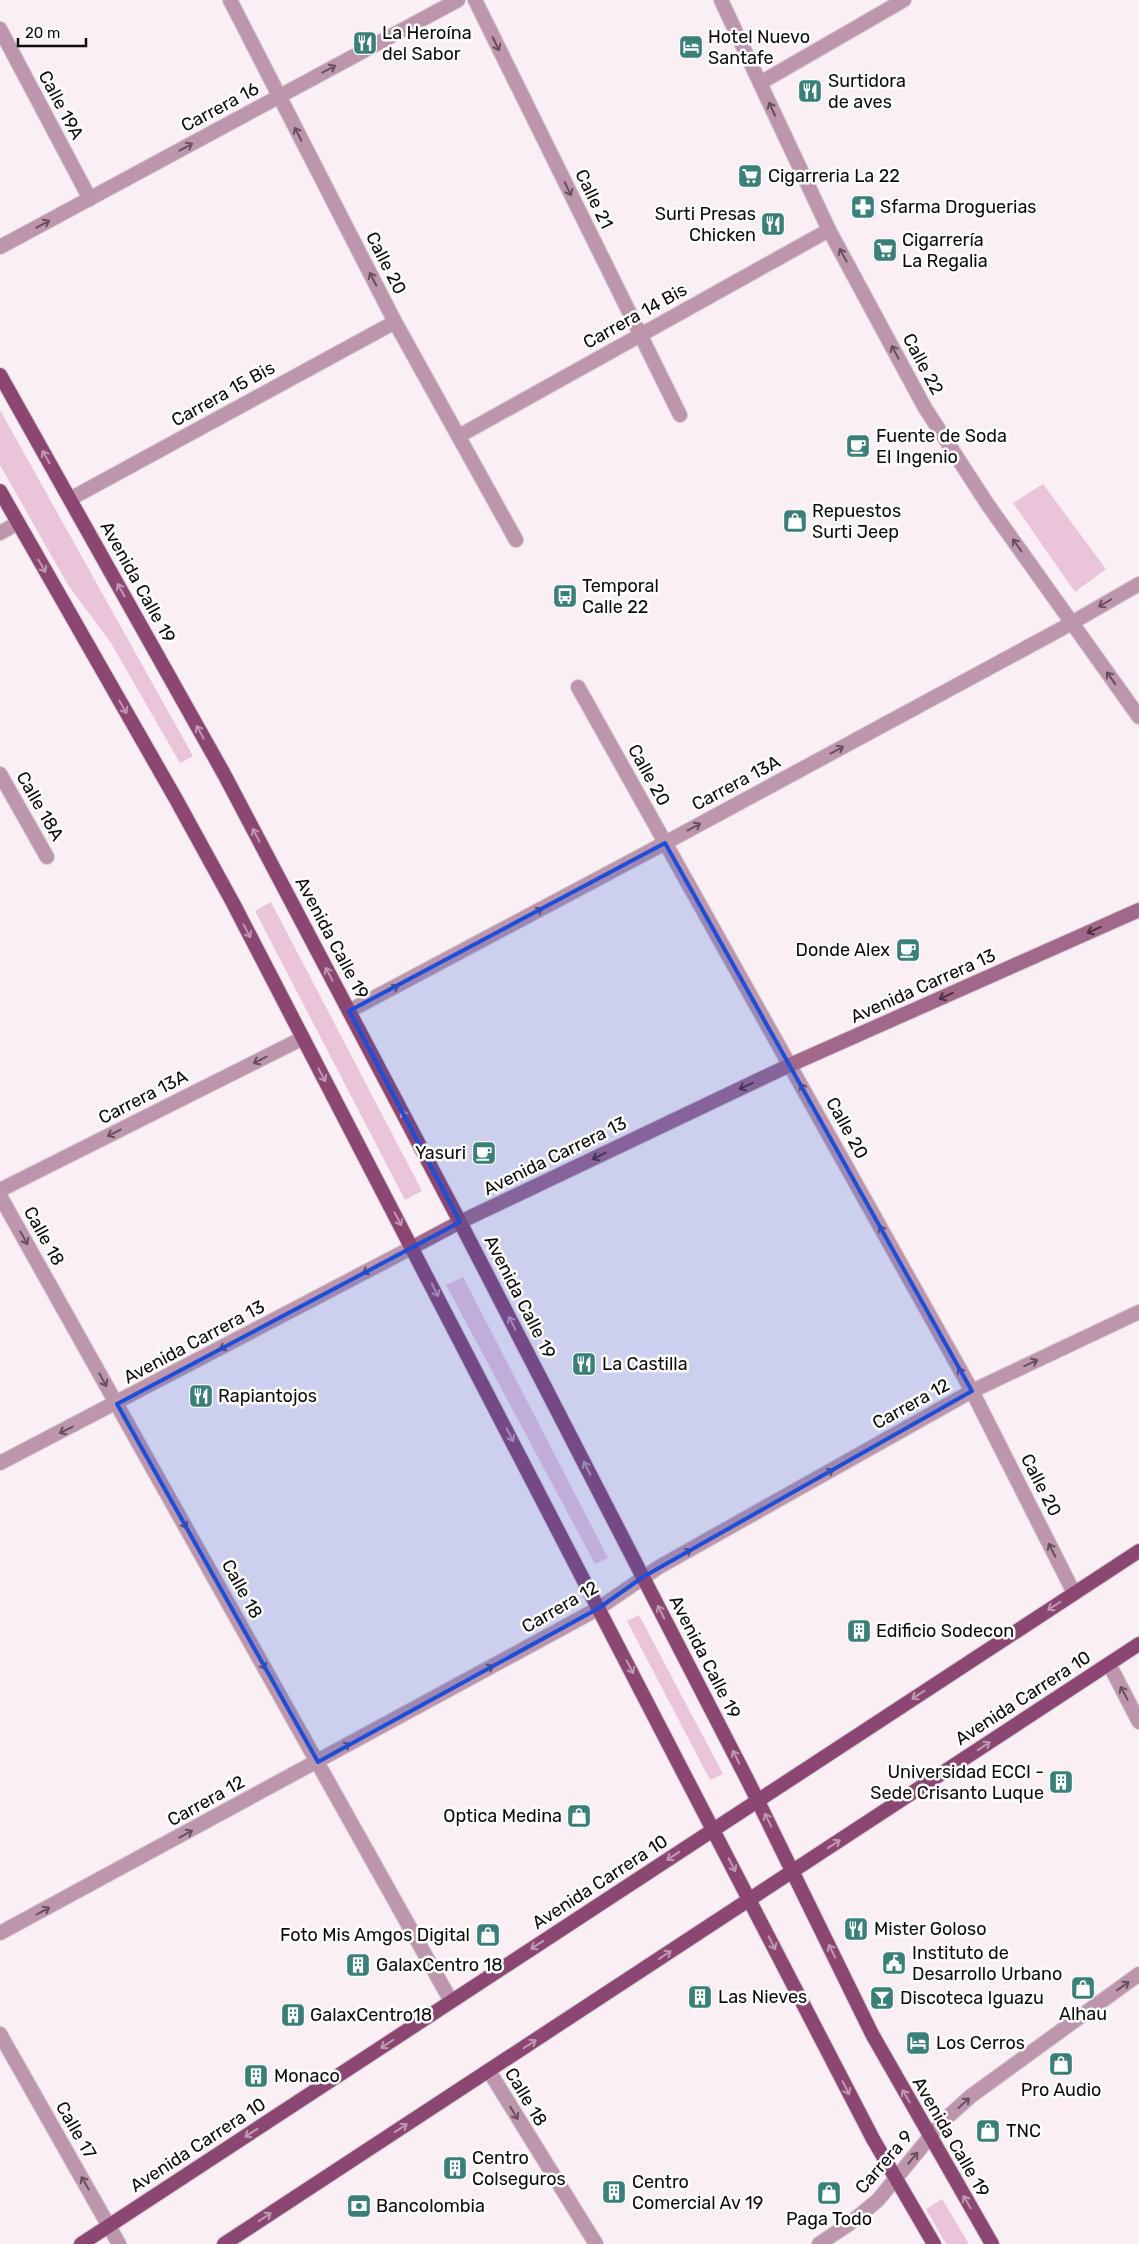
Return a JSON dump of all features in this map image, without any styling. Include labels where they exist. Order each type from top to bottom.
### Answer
[{"type":"main road","name":"Avenida Calle 19","points":[[0,375],[224,774],[460,1222],[758,1800],[872,2034],[992,2244]]},
{"type":"main road","points":[[0,491],[177,801],[412,1247],[864,2122],[934,2244]]},
{"type":"main road","name":"Avenida Carrera 13","points":[[412,1247],[460,1222],[790,1065],[1139,910]]},
{"type":"main road","name":"Avenida Carrera 10","points":[[80,2244],[1139,1551]]},
{"type":"main road","name":"Avenida Carrera 10","points":[[224,2244],[1139,1644]]},
{"type":"street","name":"Calle 20","points":[[230,0],[395,322],[516,540]]},
{"type":"street","name":"Carrera 16","points":[[0,247],[458,0]]},
{"type":"street","name":"Calle 21","points":[[474,0],[680,414]]},
{"type":"street","name":"Calle 22","points":[[721,0],[829,230],[925,408],[988,505],[1139,718]]},
{"type":"street","points":[[760,83],[904,0]]},
{"type":"street","name":"Calle 19A","points":[[0,29],[90,199]]},
{"type":"street","name":"Carrera 14 Bis","points":[[459,436],[829,230]]},
{"type":"street","name":"Carrera 15 Bis","points":[[70,499],[395,322]]},
{"type":"street","points":[[0,534],[18,523]]},
{"type":"street","name":"Carrera 13A","points":[[349,1012],[665,843],[1139,584]]},
{"type":"street","name":"Calle 20","points":[[578,687],[972,1391],[1074,1593]]},
{"type":"street","name":"Calle 18A","points":[[0,774],[47,857]]},
{"type":"street","name":"Carrera 13A","points":[[0,1190],[303,1038]]},
{"type":"street","name":"Calle 18","points":[[0,1196],[452,2001]]},
{"type":"street","name":"Avenida Carrera 13","points":[[0,1464],[412,1247]]},
{"type":"street","name":"Carrera 12","points":[[0,1933],[599,1608],[643,1577],[972,1391],[1139,1312]]},
{"type":"street","points":[[1109,1664],[1139,1722]]},
{"type":"street","name":"Carrera 9","points":[[819,2244],[878,2200],[943,2121],[977,2091],[1139,1974]]},
{"type":"street","name":"Calle 17","points":[[0,2034],[110,2225],[119,2244]]},
{"type":"street","name":"Calle 18","points":[[489,2071],[596,2244]]},
{"type":"highlighted area","points":[[665,843],[972,1391],[643,1577],[599,1608],[318,1762],[117,1404],[460,1222],[349,1011]]},
{"type":"shaded area","points":[[0,410],[193,756],[180,763],[111,643],[68,585],[0,465]]},
{"type":"shaded area","points":[[1043,484],[1106,569],[1075,592],[1013,503]]},
{"type":"shaded area","points":[[271,902],[422,1191],[405,1200],[255,911]]},
{"type":"shaded area","points":[[463,1277],[608,1558],[595,1564],[446,1285]]},
{"type":"shaded area","points":[[639,1615],[723,1774],[710,1780],[627,1621]]},
{"type":"shaded area","points":[[942,2199],[969,2244],[946,2244],[926,2209]]},
{"type":"place","name":"La Heroína del Sabor","points":[[365,43]]},
{"type":"place","name":"Hotel Nuevo Santafe","points":[[691,47]]},
{"type":"place","name":"Surtidora de aves","points":[[810,91]]},
{"type":"place","name":"Cigarreria La 22","points":[[750,176]]},
{"type":"place","name":"Sfarma Droguerias","points":[[863,207]]},
{"type":"place","name":"Surti Presas Chicken","points":[[773,224]]},
{"type":"place","name":"Cigarrería La Regalia","points":[[885,250]]},
{"type":"place","name":"Fuente de Soda El Ingenio","points":[[858,446]]},
{"type":"place","name":"Repuestos Surti Jeep","points":[[795,521]]},
{"type":"place","name":"Temporal Calle 22","points":[[565,596]]},
{"type":"place","name":"Donde Alex","points":[[908,950]]},
{"type":"place","name":"Yasuri","points":[[484,1153]]},
{"type":"place","name":"La Castilla","points":[[584,1364]]},
{"type":"place","name":"Rapiantojos","points":[[201,1396]]},
{"type":"place","name":"Edificio Sodecon","points":[[859,1631]]},
{"type":"place","name":"Universidad ECCI - Sede Crisanto Luque","points":[[1061,1782]]},
{"type":"place","name":"Optica Medina","points":[[579,1816]]},
{"type":"place","name":"Mister Goloso","points":[[856,1929]]},
{"type":"place","name":"Foto Mis Amgos Digital","points":[[488,1935]]},
{"type":"place","name":"Instituto de Desarrollo Urbano","points":[[894,1963]]},
{"type":"place","name":"GalaxCentro 18","points":[[358,1965]]},
{"type":"place","name":"Alhau","points":[[1083,1988]]},
{"type":"place","name":"Las Nieves","points":[[700,1997]]},
{"type":"place","name":"Discoteca Iguazu","points":[[882,1998]]},
{"type":"place","name":"GalaxCentro18","points":[[293,2015]]},
{"type":"place","name":"Los Cerros","points":[[918,2043]]},
{"type":"place","name":"Pro Audio","points":[[1061,2064]]},
{"type":"place","name":"Monaco","points":[[256,2076]]},
{"type":"place","name":"TNC","points":[[988,2131]]},
{"type":"place","name":"Centro Colseguros","points":[[455,2168]]},
{"type":"place","name":"Centro Comercial Av 19","points":[[614,2192]]},
{"type":"place","name":"Paga Todo","points":[[829,2193]]},
{"type":"place","name":"Bancolombia","points":[[359,2206]]}]
